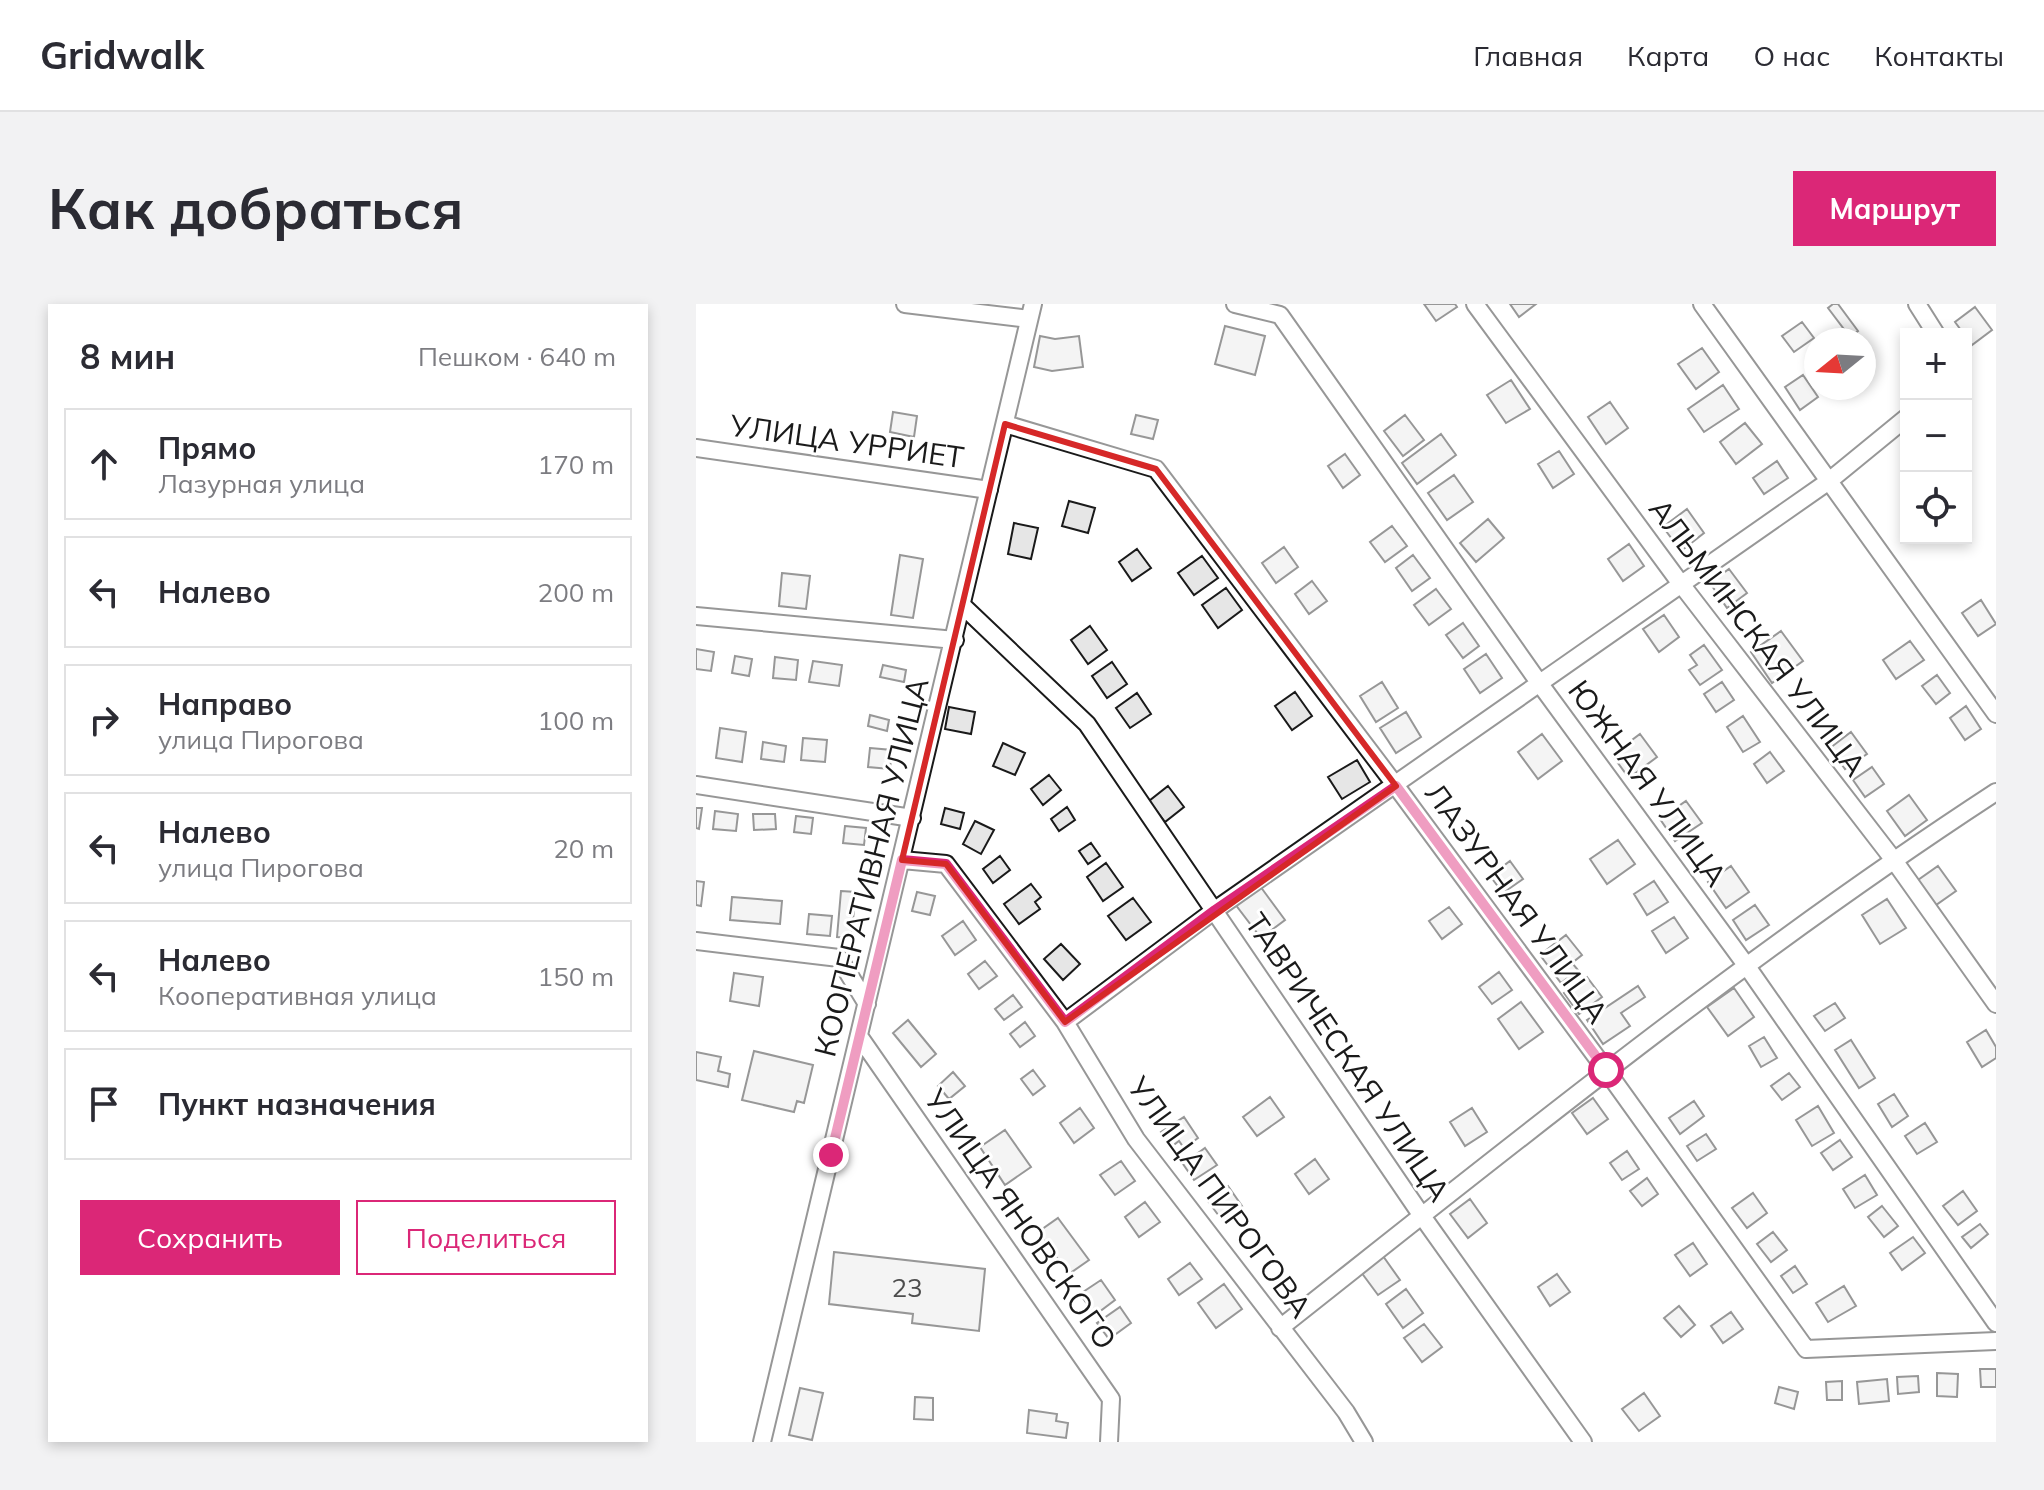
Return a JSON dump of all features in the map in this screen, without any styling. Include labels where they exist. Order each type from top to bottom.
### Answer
[{"type":"street","points":[[905,304],[1031,312]]},
{"type":"street","name":"ЮЖНАЯ УЛИЦА","points":[[1235,304],[1280,315],[1540,684],[1746,965],[1996,1323]]},
{"type":"street","name":"АЛЬМИНСКАЯ УЛИЦА","points":[[1475,304],[1681,584],[1893,859],[1996,1004]]},
{"type":"street","points":[[1702,304],[1996,714]]},
{"type":"street","points":[[1917,304],[1932,328]]},
{"type":"street","name":"КООПЕРАТИВНАЯ УЛИЦА","points":[[762,1442],[1031,312]]},
{"type":"street","points":[[1065,1022],[1215,910],[1829,481],[1900,423]]},
{"type":"street","name":"ЛАЗУРНАЯ УЛИЦА","points":[[1005,424],[1156,469],[1606,1070],[1806,1349],[1996,1341]]},
{"type":"street","name":"УЛИЦА УРРИЕТ","points":[[696,448],[989,490]]},
{"type":"street","name":"ТАВРИЧЕСКАЯ УЛИЦА","points":[[963,606],[1087,724],[1422,1216],[1583,1442]]},
{"type":"street","points":[[696,616],[955,640]]},
{"type":"street","points":[[696,785],[912,818]]},
{"type":"street","points":[[1280,1328],[1606,1070],[1746,965],[1893,859],[1996,792]]},
{"type":"street","name":"УЛИЦА ПИРОГОВА","points":[[902,860],[946,864],[1065,1022],[1136,1139],[1346,1412],[1364,1442]]},
{"type":"street","points":[[696,941],[839,958],[867,1004]]},
{"type":"street","name":"УЛИЦА ЯНОВСКОГО","points":[[859,1036],[1111,1399],[1109,1442]]},
{"type":"highlighted area","points":[[1005,424],[1156,469],[1396,786],[1065,1022],[946,864],[902,860]]},
{"type":"building","points":[[1424,304],[1455,304],[1457,307],[1436,321]]},
{"type":"building","points":[[1510,304],[1536,304],[1519,317]]},
{"type":"building","points":[[1838,304],[1856,328],[1843,328],[1828,308]]},
{"type":"building","points":[[1975,307],[1992,330],[1972,345],[1972,328],[1959,328],[1955,322]]},
{"type":"building","points":[[1802,322],[1806,328],[1804,328],[1804,345],[1794,352],[1782,336]]},
{"type":"building","points":[[1225,326],[1265,336],[1255,375],[1215,364]]},
{"type":"building","points":[[1040,336],[1055,339],[1079,336],[1083,367],[1052,371],[1034,367]]},
{"type":"building","points":[[1702,348],[1719,372],[1696,389],[1678,364]]},
{"type":"building","points":[[1803,375],[1804,400],[1814,400],[1800,410],[1785,387]]},
{"type":"building","points":[[1511,380],[1530,409],[1506,423],[1487,395]]},
{"type":"building","points":[[1723,385],[1739,409],[1704,432],[1688,409]]},
{"type":"building","points":[[1610,402],[1628,428],[1606,444],[1588,417]]},
{"type":"building","points":[[893,412],[917,416],[914,437],[890,432]]},
{"type":"building","points":[[1136,415],[1158,420],[1153,439],[1131,434]]},
{"type":"building","points":[[1405,415],[1424,440],[1403,456],[1384,431]]},
{"type":"building","points":[[1745,423],[1762,444],[1736,464],[1720,442]]},
{"type":"building","points":[[1441,434],[1456,455],[1417,484],[1402,463]]},
{"type":"building","points":[[1559,451],[1574,474],[1553,488],[1538,464]]},
{"type":"building","points":[[1345,454],[1360,475],[1343,488],[1328,466]]},
{"type":"building","points":[[1777,461],[1788,478],[1764,494],[1753,478]]},
{"type":"building","points":[[1454,475],[1473,502],[1447,520],[1428,493]]},
{"type":"building","points":[[1069,501],[1095,508],[1088,533],[1062,526]]},
{"type":"building","points":[[1687,509],[1704,533],[1681,551],[1663,527]]},
{"type":"building","points":[[1488,519],[1504,538],[1476,562],[1460,543]]},
{"type":"building","points":[[1014,523],[1038,528],[1031,559],[1008,554]]},
{"type":"building","points":[[1392,526],[1407,546],[1385,562],[1370,542]]},
{"type":"building","points":[[1629,544],[1644,566],[1623,581],[1608,559]]},
{"type":"building","points":[[1284,547],[1298,567],[1276,583],[1262,563]]},
{"type":"building","points":[[1137,549],[1151,568],[1132,581],[1119,562]]},
{"type":"building","points":[[900,555],[923,559],[913,618],[891,615]]},
{"type":"building","points":[[1413,555],[1430,578],[1412,591],[1396,568]]},
{"type":"building","points":[[1202,556],[1218,578],[1194,595],[1178,573]]},
{"type":"building","points":[[1729,569],[1747,593],[1727,608],[1710,583]]},
{"type":"building","points":[[782,573],[810,576],[806,609],[779,606]]},
{"type":"building","points":[[1312,581],[1327,601],[1309,614],[1295,594]]},
{"type":"building","points":[[1226,588],[1242,610],[1218,628],[1202,605]]},
{"type":"building","points":[[1436,589],[1451,609],[1429,625],[1414,605]]},
{"type":"building","points":[[1981,600],[1996,624],[1978,636],[1962,613]]},
{"type":"building","points":[[1664,615],[1679,637],[1659,652],[1643,629]]},
{"type":"building","points":[[1463,623],[1479,646],[1463,658],[1446,635]]},
{"type":"building","points":[[1090,626],[1107,650],[1088,664],[1071,640]]},
{"type":"building","points":[[1781,631],[1803,661],[1772,683],[1751,652]]},
{"type":"building","points":[[1910,641],[1924,660],[1896,679],[1883,660]]},
{"type":"building","points":[[1704,645],[1722,670],[1700,685],[1689,670],[1697,665],[1690,655]]},
{"type":"building","points":[[696,649],[714,652],[711,671],[696,669]]},
{"type":"building","points":[[1486,654],[1502,678],[1480,693],[1464,669]]},
{"type":"building","points":[[735,656],[752,659],[749,676],[732,673]]},
{"type":"building","points":[[775,657],[798,660],[796,680],[773,678]]},
{"type":"building","points":[[813,661],[842,665],[839,686],[809,682]]},
{"type":"building","points":[[1112,662],[1127,684],[1107,698],[1092,676]]},
{"type":"building","points":[[883,665],[906,670],[904,682],[880,677]]},
{"type":"building","points":[[1937,675],[1950,693],[1936,704],[1922,686]]},
{"type":"building","points":[[1382,682],[1398,708],[1376,722],[1360,696]]},
{"type":"building","points":[[1722,682],[1734,700],[1716,712],[1704,694]]},
{"type":"building","points":[[1295,692],[1312,716],[1292,730],[1275,706]]},
{"type":"building","points":[[1137,693],[1151,714],[1130,728],[1116,708]]},
{"type":"building","points":[[1966,706],[1981,729],[1965,740],[1950,718]]},
{"type":"building","points":[[949,707],[975,712],[971,734],[945,729]]},
{"type":"building","points":[[1406,712],[1421,737],[1396,753],[1380,728]]},
{"type":"building","points":[[870,715],[889,720],[887,731],[868,726]]},
{"type":"building","points":[[1743,716],[1760,742],[1743,752],[1727,727]]},
{"type":"building","points":[[720,728],[746,732],[742,762],[716,758]]},
{"type":"building","points":[[1851,732],[1867,754],[1845,769],[1830,748]]},
{"type":"building","points":[[1542,734],[1562,761],[1538,779],[1518,752]]},
{"type":"building","points":[[1640,734],[1657,757],[1629,778],[1612,755]]},
{"type":"building","points":[[803,738],[827,740],[825,762],[801,760]]},
{"type":"building","points":[[763,742],[786,746],[784,762],[761,759]]},
{"type":"building","points":[[1003,743],[1025,753],[1015,775],[993,766]]},
{"type":"building","points":[[870,748],[892,750],[890,769],[868,767]]},
{"type":"building","points":[[1770,752],[1784,771],[1767,783],[1754,764]]},
{"type":"building","points":[[1357,760],[1370,782],[1342,799],[1328,777]]},
{"type":"building","points":[[1872,767],[1884,784],[1865,797],[1853,780]]},
{"type":"building","points":[[1049,775],[1061,790],[1043,805],[1031,789]]},
{"type":"building","points":[[1168,786],[1184,807],[1165,822],[1149,801]]},
{"type":"building","points":[[1909,795],[1927,820],[1905,836],[1887,811]]},
{"type":"building","points":[[1686,801],[1702,823],[1675,841],[1660,819]]},
{"type":"building","points":[[1067,807],[1075,820],[1059,831],[1051,819]]},
{"type":"building","points":[[696,808],[702,808],[699,829],[696,828]]},
{"type":"building","points":[[945,808],[964,813],[960,829],[941,824]]},
{"type":"building","points":[[715,811],[738,814],[736,831],[713,829]]},
{"type":"building","points":[[753,814],[775,814],[776,829],[754,830]]},
{"type":"building","points":[[796,816],[813,818],[811,834],[794,832]]},
{"type":"building","points":[[975,821],[994,830],[981,854],[963,844]]},
{"type":"building","points":[[845,826],[866,828],[864,845],[843,843]]},
{"type":"building","points":[[1618,840],[1635,864],[1607,884],[1590,859]]},
{"type":"building","points":[[1091,843],[1100,856],[1088,864],[1079,851]]},
{"type":"building","points":[[1000,856],[1010,870],[993,883],[983,869]]},
{"type":"building","points":[[1510,861],[1523,879],[1503,893],[1490,876]]},
{"type":"building","points":[[1106,863],[1123,887],[1103,901],[1087,877]]},
{"type":"building","points":[[1731,866],[1749,892],[1726,908],[1708,882]]},
{"type":"building","points":[[1938,866],[1956,891],[1936,905],[1918,880]]},
{"type":"building","points":[[696,881],[704,882],[701,906],[696,905]]},
{"type":"building","points":[[1654,881],[1668,902],[1647,915],[1634,894]]},
{"type":"building","points":[[1031,884],[1041,897],[1035,902],[1040,909],[1019,924],[1004,904]]},
{"type":"building","points":[[1260,886],[1285,920],[1261,938],[1235,904]]},
{"type":"building","points":[[841,891],[856,892],[851,938],[837,937]]},
{"type":"building","points":[[917,892],[935,896],[930,915],[912,911]]},
{"type":"building","points":[[732,897],[782,901],[780,924],[730,920]]},
{"type":"building","points":[[1133,898],[1151,922],[1126,940],[1108,916]]},
{"type":"building","points":[[1887,899],[1906,928],[1880,944],[1862,915]]},
{"type":"building","points":[[1755,905],[1769,925],[1746,940],[1733,920]]},
{"type":"building","points":[[1449,907],[1462,924],[1442,939],[1429,921]]},
{"type":"building","points":[[809,914],[832,916],[830,936],[807,934]]},
{"type":"building","points":[[1674,917],[1688,938],[1666,953],[1652,931]]},
{"type":"building","points":[[963,921],[976,940],[955,955],[942,936]]},
{"type":"building","points":[[1566,935],[1582,955],[1572,963],[1578,970],[1561,983],[1540,955]]},
{"type":"building","points":[[1061,944],[1080,964],[1063,980],[1044,959]]},
{"type":"building","points":[[985,961],[997,976],[979,989],[968,974]]},
{"type":"building","points":[[1499,972],[1512,990],[1492,1004],[1479,987]]},
{"type":"building","points":[[734,973],[763,977],[759,1006],[730,1001]]},
{"type":"building","points":[[1587,977],[1602,997],[1579,1014],[1564,993]]},
{"type":"building","points":[[1638,986],[1645,997],[1621,1013],[1630,1026],[1603,1044],[1587,1020]]},
{"type":"building","points":[[1734,988],[1754,1017],[1728,1036],[1707,1007]]},
{"type":"building","points":[[1013,995],[1022,1007],[1004,1020],[995,1009]]},
{"type":"building","points":[[1521,1002],[1543,1032],[1519,1049],[1498,1019]]},
{"type":"building","points":[[1835,1003],[1845,1018],[1825,1031],[1814,1016]]},
{"type":"building","points":[[908,1020],[936,1054],[921,1067],[893,1033]]},
{"type":"building","points":[[1025,1022],[1035,1036],[1020,1047],[1010,1034]]},
{"type":"building","points":[[1986,1030],[1996,1047],[1996,1058],[1982,1067],[1967,1042]]},
{"type":"building","points":[[1764,1037],[1777,1058],[1761,1067],[1749,1046]]},
{"type":"building","points":[[1851,1040],[1875,1078],[1859,1088],[1835,1050]]},
{"type":"building","points":[[754,1051],[813,1065],[804,1103],[797,1101],[794,1112],[742,1100]]},
{"type":"building","points":[[696,1052],[721,1057],[718,1071],[730,1074],[728,1087],[696,1080]]},
{"type":"building","points":[[1033,1070],[1045,1086],[1033,1095],[1021,1079]]},
{"type":"building","points":[[953,1072],[965,1086],[949,1099],[938,1086]]},
{"type":"building","points":[[1789,1073],[1800,1087],[1782,1100],[1771,1086]]},
{"type":"building","points":[[1894,1094],[1908,1116],[1892,1127],[1878,1104]]},
{"type":"building","points":[[1270,1097],[1284,1117],[1257,1136],[1243,1117]]},
{"type":"building","points":[[1593,1098],[1608,1119],[1587,1134],[1572,1113]]},
{"type":"building","points":[[1694,1101],[1704,1116],[1680,1134],[1669,1118]]},
{"type":"building","points":[[1818,1106],[1834,1133],[1812,1146],[1796,1120]]},
{"type":"building","points":[[1080,1108],[1094,1128],[1074,1143],[1060,1123]]},
{"type":"building","points":[[1472,1108],[1487,1132],[1465,1146],[1450,1122]]},
{"type":"building","points":[[1184,1117],[1198,1138],[1184,1148],[1179,1141],[1171,1147],[1161,1132]]},
{"type":"building","points":[[1925,1123],[1937,1142],[1917,1154],[1905,1136]]},
{"type":"building","points":[[1005,1130],[1031,1167],[1005,1185],[980,1147]]},
{"type":"building","points":[[1706,1134],[1716,1149],[1697,1161],[1687,1146]]},
{"type":"building","points":[[1840,1140],[1852,1157],[1833,1170],[1821,1153]]},
{"type":"building","points":[[1205,1148],[1217,1165],[1194,1180],[1183,1164]]},
{"type":"building","points":[[1627,1151],[1639,1169],[1622,1180],[1610,1163]]},
{"type":"building","points":[[1315,1159],[1329,1179],[1309,1194],[1295,1174]]},
{"type":"building","points":[[1121,1161],[1135,1181],[1115,1195],[1100,1175]]},
{"type":"building","points":[[1865,1175],[1877,1195],[1855,1208],[1843,1189]]},
{"type":"building","points":[[1647,1178],[1658,1194],[1642,1206],[1630,1191]]},
{"type":"building","points":[[1228,1186],[1242,1206],[1222,1220],[1207,1200]]},
{"type":"building","points":[[1963,1191],[1977,1211],[1958,1225],[1943,1206]]},
{"type":"building","points":[[1753,1193],[1767,1213],[1747,1228],[1732,1208]]},
{"type":"building","points":[[1470,1199],[1487,1223],[1468,1238],[1450,1214]]},
{"type":"building","points":[[1145,1202],[1160,1222],[1139,1237],[1125,1217]]},
{"type":"building","points":[[1882,1206],[1898,1226],[1884,1237],[1868,1217]]},
{"type":"building","points":[[1058,1218],[1089,1260],[1069,1274],[1038,1232]]},
{"type":"building","points":[[1980,1224],[1988,1234],[1971,1248],[1962,1237]]},
{"type":"building","points":[[1773,1232],[1787,1250],[1771,1262],[1757,1244]]},
{"type":"building","points":[[1913,1237],[1925,1253],[1902,1270],[1890,1253]]},
{"type":"building","points":[[1693,1243],[1707,1264],[1690,1276],[1675,1255]]},
{"type":"building","points":[[834,1252],[985,1269],[979,1331],[912,1323],[913,1314],[829,1304]]},
{"type":"building","points":[[1383,1256],[1400,1280],[1378,1295],[1361,1272]]},
{"type":"building","points":[[1190,1263],[1202,1279],[1179,1295],[1168,1279]]},
{"type":"building","points":[[1795,1266],[1807,1284],[1793,1293],[1781,1276]]},
{"type":"building","points":[[1557,1274],[1570,1292],[1550,1306],[1538,1287]]},
{"type":"building","points":[[1101,1280],[1115,1300],[1095,1315],[1080,1294]]},
{"type":"building","points":[[1224,1284],[1242,1309],[1216,1328],[1198,1303]]},
{"type":"building","points":[[1844,1286],[1856,1306],[1828,1322],[1816,1303]]},
{"type":"building","points":[[1406,1289],[1423,1313],[1403,1328],[1386,1304]]},
{"type":"building","points":[[1679,1306],[1695,1325],[1681,1337],[1664,1318]]},
{"type":"building","points":[[1120,1307],[1131,1323],[1109,1339],[1097,1323]]},
{"type":"building","points":[[1731,1312],[1743,1329],[1723,1343],[1711,1326]]},
{"type":"building","points":[[1424,1324],[1442,1347],[1422,1362],[1404,1338]]},
{"type":"building","points":[[1980,1369],[1996,1369],[1996,1387],[1981,1387]]},
{"type":"building","points":[[1937,1373],[1958,1374],[1957,1397],[1937,1396]]},
{"type":"building","points":[[1918,1376],[1919,1392],[1898,1394],[1897,1377]]},
{"type":"building","points":[[1887,1379],[1889,1401],[1859,1404],[1857,1382]]},
{"type":"building","points":[[1842,1381],[1842,1400],[1827,1400],[1826,1382]]},
{"type":"building","points":[[1779,1387],[1798,1392],[1794,1409],[1775,1403]]},
{"type":"building","points":[[800,1388],[823,1393],[812,1440],[789,1435]]},
{"type":"building","points":[[1644,1393],[1660,1416],[1639,1431],[1622,1409]]},
{"type":"building","points":[[915,1397],[933,1398],[933,1420],[914,1419]]},
{"type":"building","points":[[1029,1410],[1057,1414],[1056,1421],[1068,1423],[1066,1438],[1027,1433]]},
{"type":"route","points":[[831,1155],[902,860],[946,864],[1065,1022],[1215,910],[1396,786],[1606,1070]]}]
